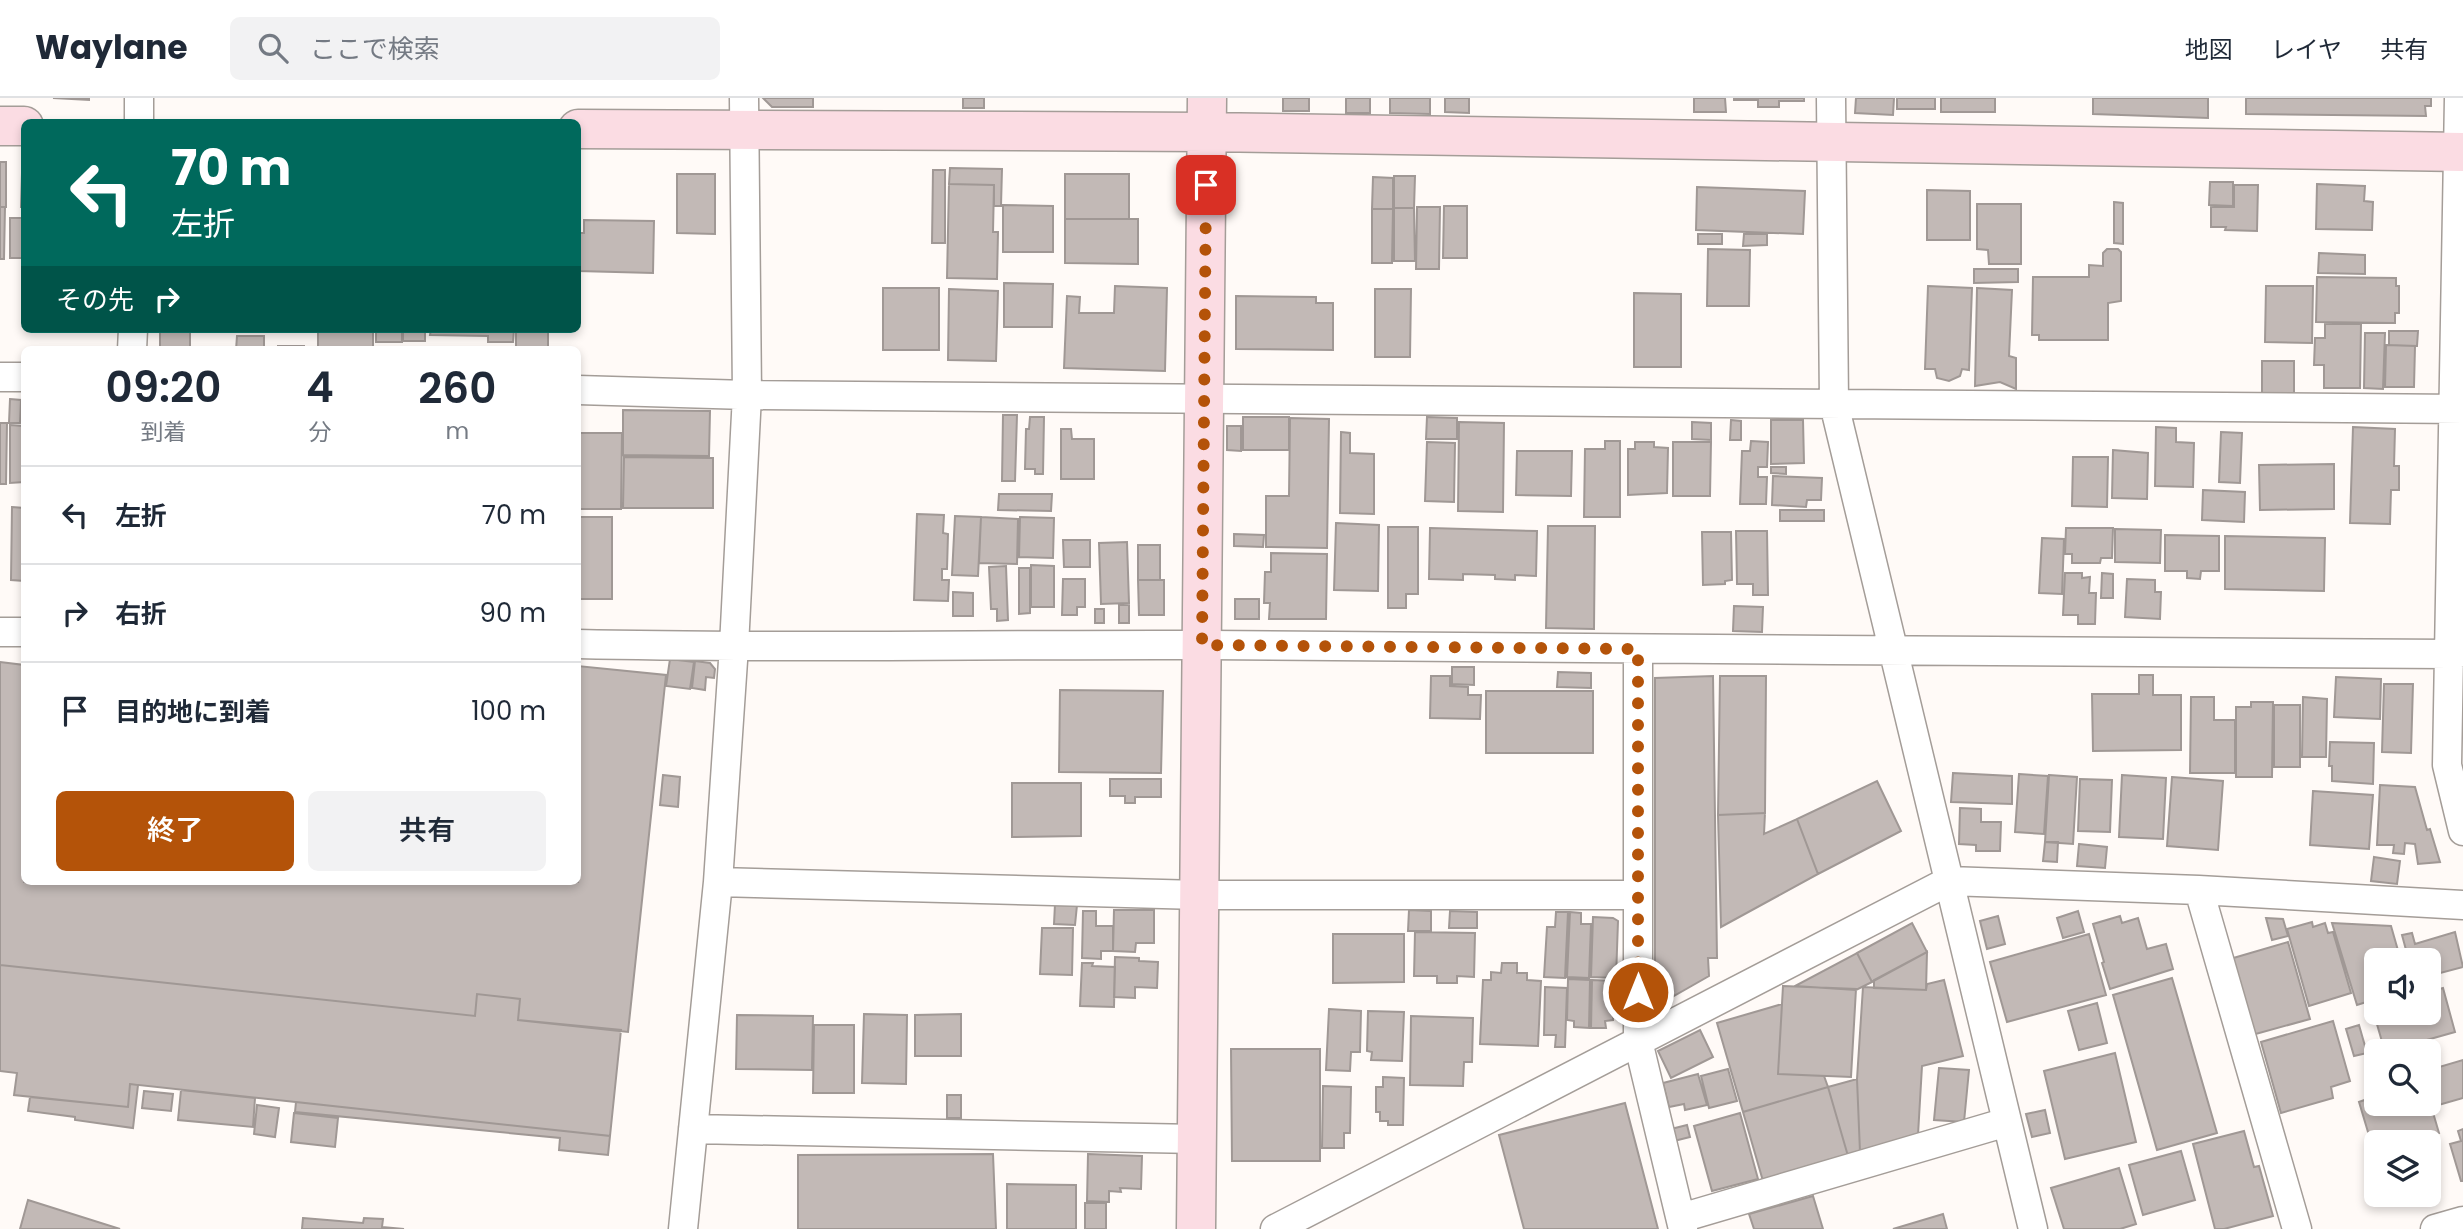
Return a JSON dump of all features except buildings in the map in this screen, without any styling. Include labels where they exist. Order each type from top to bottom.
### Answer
[{"type":"street","points":[[139,98],[139,119]]},
{"type":"street","points":[[1831,98],[1834,404],[2033,1229]]},
{"type":"street","points":[[2459,98],[2461,152],[2456,653],[2447,765],[2463,831]]},
{"type":"street","points":[[581,129],[744,114],[1207,115],[1830,142],[2461,152]]},
{"type":"street","points":[[683,1229],[718,881],[734,646],[747,394],[744,114]]},
{"type":"street","points":[[1196,1229],[1207,115]]},
{"type":"street","points":[[0,126],[21,126]]},
{"type":"street","points":[[0,377],[21,377]]},
{"type":"street","points":[[581,390],[747,394],[2458,409]]},
{"type":"street","points":[[0,632],[21,632]]},
{"type":"street","points":[[581,644],[2456,653]]},
{"type":"street","points":[[1638,649],[1638,1041],[1682,1224],[2007,1122]]},
{"type":"street","points":[[718,881],[1199,895],[1638,895]]},
{"type":"street","points":[[1275,1229],[1949,881],[2199,890],[2463,905]]},
{"type":"street","points":[[2199,890],[2297,1229]]},
{"type":"street","points":[[693,1129],[1197,1139]]},
{"type":"street","points":[[2435,1229],[2463,1221]]},
{"type":"route","points":[[1206,185],[1202,645],[1638,649],[1638,992]]}]
